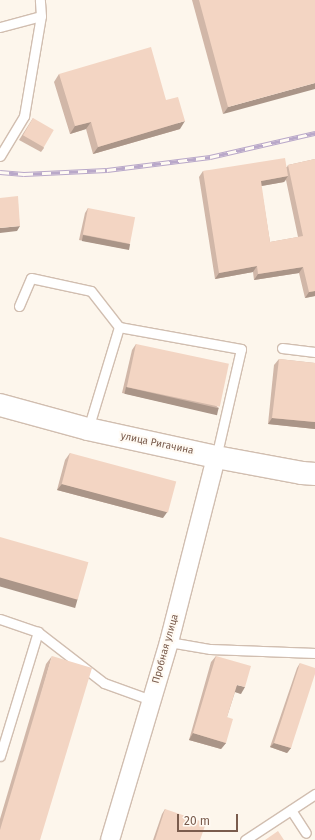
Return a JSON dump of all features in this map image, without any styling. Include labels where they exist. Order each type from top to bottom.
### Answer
[{"type":"main road","name":"улица Ригачина","points":[[0,406],[88,429],[216,457],[302,473],[315,474]]},
{"type":"street","name":"Пробная улица","points":[[110,840],[169,642],[216,457]]},
{"type":"lane","points":[[0,156],[24,116],[41,16],[40,0]]},
{"type":"lane","points":[[0,27],[41,16]]},
{"type":"lane","points":[[19,306],[31,278],[91,292],[119,328],[241,349],[216,457]]},
{"type":"lane","points":[[88,429],[119,328]]},
{"type":"lane","points":[[282,348],[315,352]]},
{"type":"lane","points":[[0,619],[38,632],[104,683],[151,700]]},
{"type":"lane","points":[[0,756],[38,632]]},
{"type":"lane","points":[[169,642],[210,649],[315,653]]},
{"type":"lane","points":[[244,840],[315,794]]},
{"type":"lane","points":[[291,810],[306,833]]},
{"type":"building","points":[[199,0],[315,0],[315,83],[228,107]]},
{"type":"building","points":[[151,47],[166,100],[178,97],[185,121],[98,147],[91,122],[75,126],[59,74]]},
{"type":"building","points":[[33,118],[54,130],[44,147],[23,135]]},
{"type":"building","points":[[285,158],[288,176],[261,181],[270,242],[303,236],[288,165],[315,159],[315,291],[309,292],[303,267],[258,274],[257,266],[219,273],[203,171]]},
{"type":"building","points":[[18,196],[20,226],[0,228],[0,198]]},
{"type":"building","points":[[88,208],[135,217],[130,244],[83,235]]},
{"type":"building","points":[[136,344],[229,364],[220,407],[127,387]]},
{"type":"building","points":[[279,359],[315,363],[315,422],[272,418]]},
{"type":"building","points":[[70,453],[176,481],[168,512],[62,484]]},
{"type":"building","points":[[0,537],[88,562],[78,600],[0,578]]},
{"type":"building","points":[[52,656],[92,668],[40,840],[0,840],[0,830]]},
{"type":"building","points":[[216,656],[251,666],[245,687],[237,685],[227,717],[233,719],[226,743],[193,733]]},
{"type":"building","points":[[300,663],[315,668],[315,674],[291,748],[274,743]]},
{"type":"building","points":[[165,809],[206,823],[200,840],[155,840]]},
{"type":"building","points":[[278,831],[284,840],[265,840]]},
{"type":"railway","points":[[0,172],[24,174],[107,170],[210,157],[315,133]]}]
